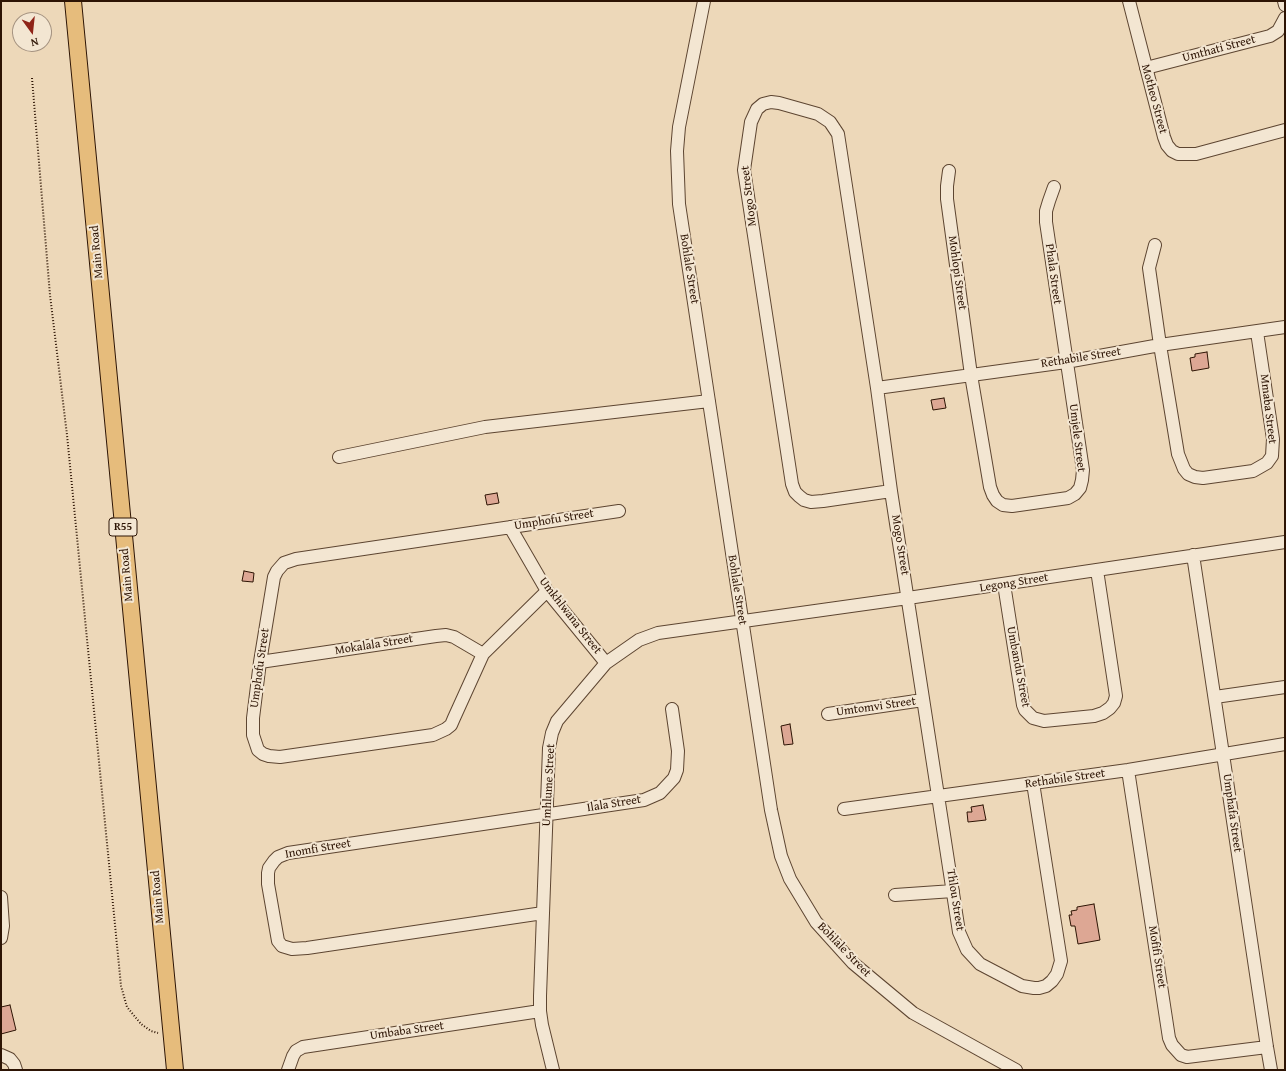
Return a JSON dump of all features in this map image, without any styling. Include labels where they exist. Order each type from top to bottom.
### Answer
[{"type":"main road","name":"Main Road","points":[[73,1],[174,1070]]},
{"type":"street","name":"Bohlale Street","points":[[704,1],[679,127],[677,151],[679,204],[770,802],[781,856],[790,879],[816,922],[854,963],[901,1003],[919,1016],[1016,1070]]},
{"type":"street","name":"Motheo Street","points":[[1129,1],[1164,137],[1167,145],[1172,151],[1178,154],[1196,154],[1285,130]]},
{"type":"street","points":[[1284,1],[1285,5]]},
{"type":"street","name":"Umthati Street","points":[[1146,68],[1270,36],[1278,31],[1285,18]]},
{"type":"street","name":"Mogo Street","points":[[891,491],[810,502],[799,496],[795,492],[792,484],[744,170],[751,122],[757,109],[763,104],[771,102],[779,103],[818,114],[830,122],[836,130],[840,141],[908,598]]},
{"type":"street","name":"Mohlopi Street","points":[[949,171],[946,199],[972,375]]},
{"type":"street","name":"Phala Street","points":[[1054,187],[1046,211],[1046,222],[1066,362]]},
{"type":"street","points":[[1155,245],[1149,268],[1160,345]]},
{"type":"street","name":"Rethabile Street","points":[[877,388],[1066,362],[1160,345],[1285,327]]},
{"type":"street","name":"Mmaba Street","points":[[1160,345],[1178,454],[1181,463],[1188,474],[1203,478],[1253,471],[1267,463],[1272,456],[1273,448],[1257,332]]},
{"type":"street","name":"Umjele Street","points":[[972,375],[992,495],[1003,505],[1012,506],[1062,500],[1075,494],[1080,488],[1082,470],[1066,362]]},
{"type":"street","points":[[339,457],[485,427],[709,401]]},
{"type":"street","name":"Umphofu Street","points":[[547,590],[483,654],[454,718],[450,725],[446,728],[433,735],[280,757],[273,757],[263,754],[258,750],[253,735],[253,718],[260,662],[273,583],[277,571],[284,562],[619,510]]},
{"type":"street","name":"Umkhlwana Street","points":[[510,527],[547,590],[606,664]]},
{"type":"street","name":"Legong Street","points":[[742,622],[1285,542]]},
{"type":"street","name":"Umphafa Street","points":[[1193,555],[1271,1070]]},
{"type":"street","name":"Umbandu Street","points":[[1004,584],[1025,710],[1033,718],[1044,721],[1094,716],[1103,713],[1110,708],[1114,703],[1116,696],[1097,570]]},
{"type":"street","name":"Thlou Street","points":[[908,598],[959,932],[967,950],[980,964],[1028,988],[1039,988],[1046,986],[1052,981],[1057,974],[1061,961],[1033,783]]},
{"type":"street","name":"Umhlume Street","points":[[553,1070],[540,1011],[548,814],[549,748],[552,733],[557,721],[606,664],[638,640],[648,636],[689,628],[742,622]]},
{"type":"street","name":"Mokalala Street","points":[[260,662],[446,635],[483,654]]},
{"type":"street","points":[[1215,697],[1285,687]]},
{"type":"street","name":"Umtomvi Street","points":[[828,714],[923,700]]},
{"type":"street","name":"Ilala Street","points":[[548,814],[644,800],[660,793],[674,778],[677,770],[678,751],[672,709]]},
{"type":"street","name":"Rethabile Street","points":[[844,809],[1128,770],[1285,744]]},
{"type":"street","name":"Mofifi Street","points":[[1128,770],[1169,1038],[1172,1045],[1181,1055],[1187,1056],[1267,1047]]},
{"type":"street","name":"Inomfi Street","points":[[544,913],[292,949],[282,946],[278,941],[268,884],[268,872],[269,868],[278,857],[288,853],[548,814]]},
{"type":"street","points":[[895,895],[953,891]]},
{"type":"street","points":[[1,897],[3,926],[1,938]]},
{"type":"street","name":"Umbaba Street","points":[[288,1070],[296,1051],[303,1047],[540,1011]]},
{"type":"street","points":[[1,1055],[10,1059],[16,1070]]},
{"type":"path","points":[[32,78],[50,295],[67,436],[120,986],[127,1007],[141,1024],[151,1031],[171,1036]]},
{"type":"building","points":[[1207,352],[1209,368],[1192,371],[1190,358],[1195,357],[1195,354]]},
{"type":"building","points":[[944,398],[946,408],[933,410],[931,400]]},
{"type":"building","points":[[497,493],[499,503],[487,505],[485,495]]},
{"type":"building","points":[[244,571],[254,573],[253,582],[242,581]]},
{"type":"building","points":[[790,724],[793,744],[784,745],[781,726]]},
{"type":"building","points":[[983,805],[986,820],[968,822],[967,812],[972,812],[971,807]]},
{"type":"building","points":[[1094,904],[1100,940],[1078,944],[1075,926],[1071,926],[1069,915],[1072,915],[1071,911],[1077,910],[1077,907]]},
{"type":"building","points":[[10,1005],[16,1030],[1,1034],[1,1007]]}]
